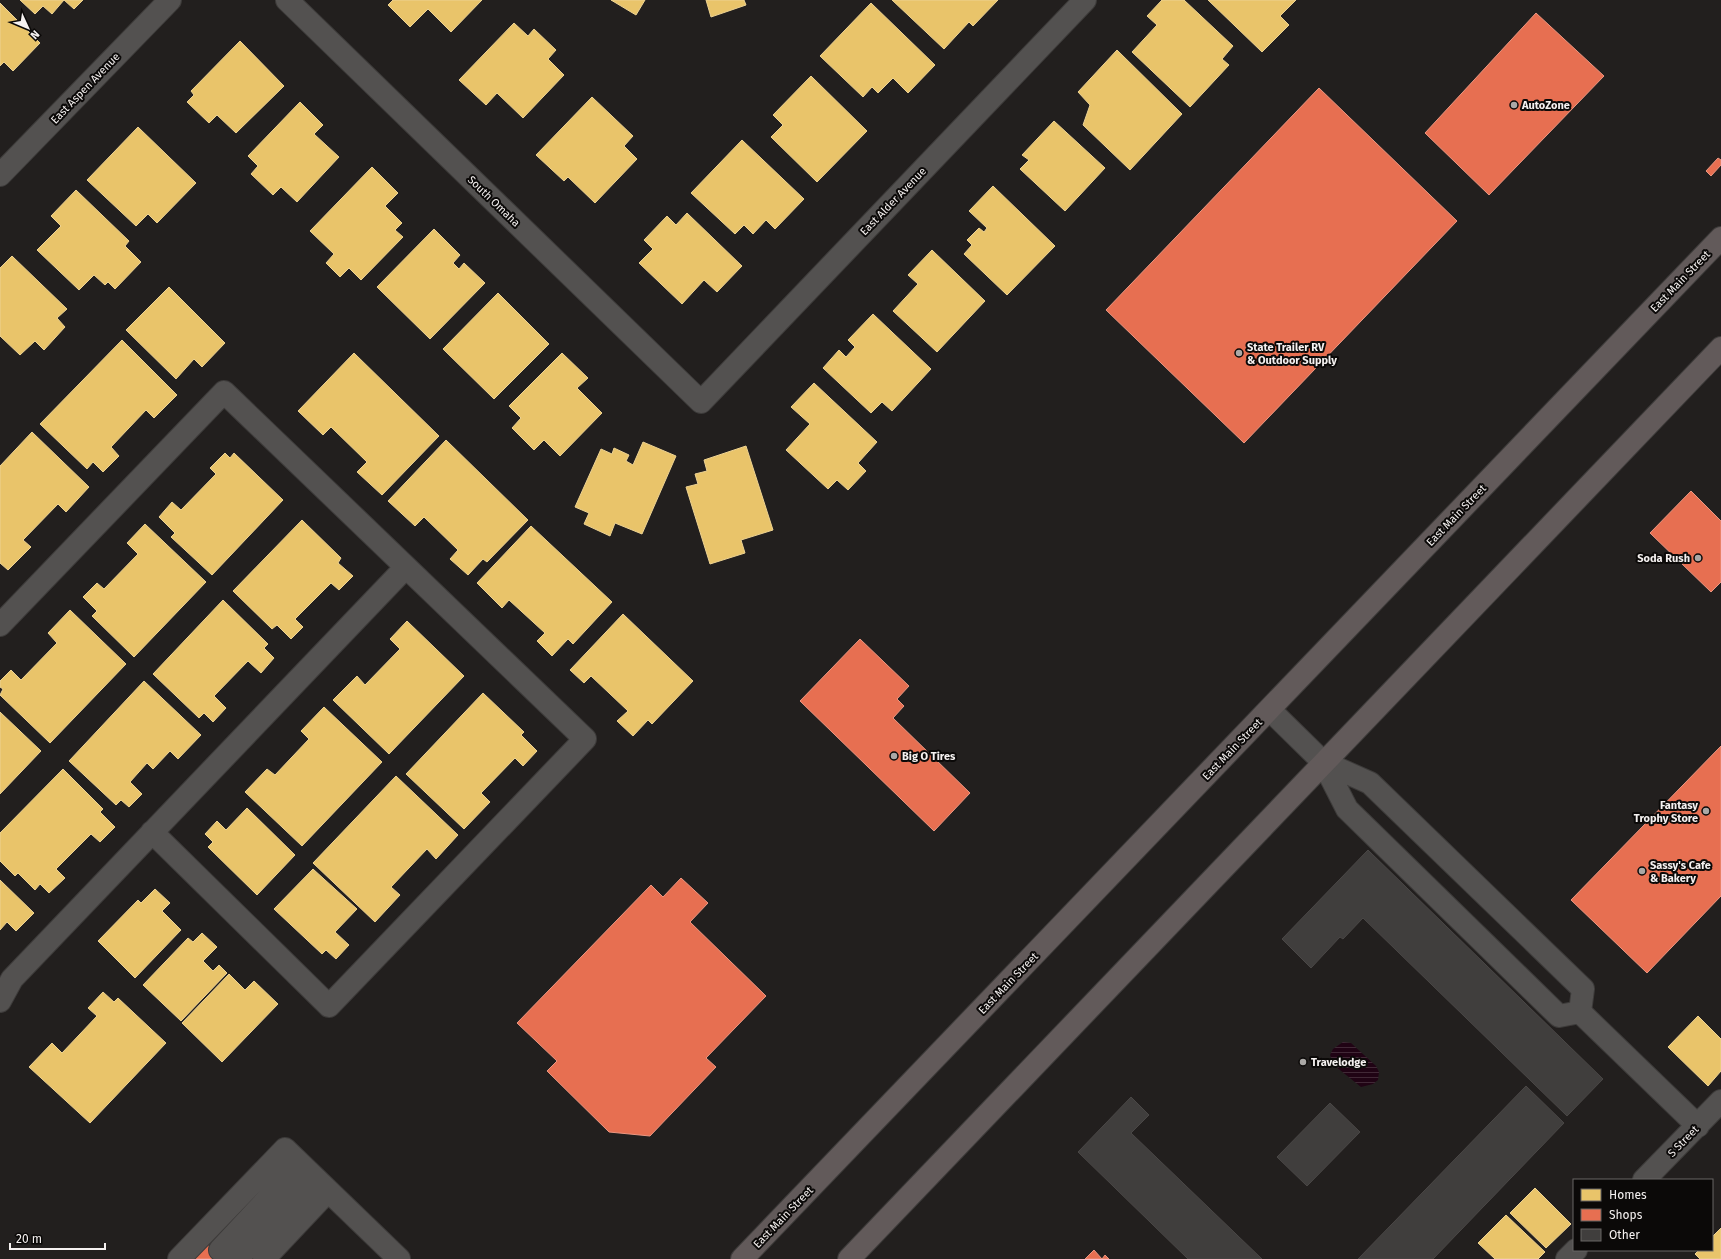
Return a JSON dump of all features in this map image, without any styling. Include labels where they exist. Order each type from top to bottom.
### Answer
[{"type":"main road","name":"East Main Street","points":[[742,1259],[1721,238]]},
{"type":"main road","points":[[849,1259],[1323,762],[1721,348]]},
{"type":"street","name":"East Aspen Avenue","points":[[0,175],[170,0]]},
{"type":"street","name":"South Omaha","points":[[287,0],[701,402]]},
{"type":"street","name":"East Alder Avenue","points":[[701,402],[1085,0]]},
{"type":"street","points":[[0,625],[224,392],[585,739],[329,1006],[152,832]]},
{"type":"street","points":[[0,1001],[12,979],[406,567]]},
{"type":"street","points":[[1270,710],[1323,762],[1347,809],[1560,1016],[1580,1012]]},
{"type":"street","points":[[1323,762],[1370,783],[1583,989],[1580,1012]]},
{"type":"street","points":[[1580,1012],[1698,1126]]},
{"type":"street","name":"S Street","points":[[1645,1179],[1721,1101]]},
{"type":"street","points":[[179,1259],[285,1149],[399,1259]]},
{"type":"street","points":[[228,1254],[314,1177]]},
{"type":"street","points":[[264,1259],[314,1177]]},
{"type":"street","points":[[1567,1259],[1575,1251]]},
{"type":"shaded area","points":[[1343,1042],[1351,1043],[1376,1066],[1379,1072],[1378,1080],[1373,1084],[1361,1087],[1335,1066],[1330,1055],[1333,1049]]},
{"type":"building: Homes","points":[[20,0],[64,0],[52,14],[43,6],[35,14]]},
{"type":"building: Homes","points":[[64,0],[83,0],[74,9]]},
{"type":"building: Homes","points":[[393,0],[482,0],[451,32],[428,9],[410,27],[388,5]]},
{"type":"building: Homes","points":[[611,0],[645,0],[636,15]]},
{"type":"building: Homes","points":[[706,0],[744,0],[746,5],[711,17]]},
{"type":"building: Homes","points":[[892,0],[998,0],[973,26],[969,22],[944,49]]},
{"type":"building: Homes","points":[[1162,0],[1184,0],[1233,46],[1222,59],[1229,65],[1190,107],[1132,52],[1157,25],[1147,16]]},
{"type":"building: Homes","points":[[1208,0],[1296,0],[1280,16],[1289,25],[1262,52]]},
{"type":"building: Homes","points":[[0,3],[40,43],[13,71],[4,62],[0,66]]},
{"type":"building: Homes","points":[[871,3],[935,65],[908,93],[893,78],[878,93],[872,87],[863,97],[820,56]]},
{"type":"building: Homes","points":[[514,23],[528,36],[534,29],[556,50],[548,59],[564,75],[523,118],[497,93],[486,105],[459,80]]},
{"type":"building: Homes","points":[[240,41],[284,86],[236,133],[217,115],[209,123],[187,102],[194,95],[191,91]]},
{"type":"building: Homes","points":[[1117,50],[1182,114],[1130,170],[1083,125],[1090,105],[1078,92]]},
{"type":"building: Homes","points":[[811,76],[867,131],[817,182],[771,137],[783,125],[773,115]]},
{"type":"building: Homes","points":[[592,97],[633,136],[624,146],[637,159],[595,203],[568,177],[564,181],[536,155]]},
{"type":"building: Homes","points":[[300,102],[323,125],[314,134],[339,157],[297,202],[281,187],[273,195],[251,174],[258,166],[248,156]]},
{"type":"building: Homes","points":[[1054,121],[1105,168],[1065,211],[1020,169],[1029,160],[1022,155]]},
{"type":"building: Homes","points":[[138,127],[196,183],[157,223],[148,214],[136,226],[87,180]]},
{"type":"building: Homes","points":[[742,140],[804,199],[775,229],[766,220],[753,234],[744,225],[735,234],[691,193]]},
{"type":"building: Homes","points":[[372,167],[398,193],[385,206],[402,223],[395,230],[403,237],[361,280],[349,268],[340,277],[326,263],[334,254],[310,231]]},
{"type":"building: Homes","points":[[993,186],[1055,246],[1007,295],[964,254],[972,245],[967,240],[979,228],[984,232],[987,228],[969,211]]},
{"type":"building: Homes","points":[[76,190],[129,241],[125,246],[141,262],[115,289],[108,282],[105,285],[94,275],[79,290],[37,250],[61,226],[51,216]]},
{"type":"building: Homes","points":[[687,213],[742,266],[717,292],[704,280],[682,304],[639,263],[653,249],[644,240],[667,216],[676,225]]},
{"type":"building: Homes","points":[[434,229],[460,255],[453,263],[459,269],[464,263],[485,283],[430,339],[377,287]]},
{"type":"building: Homes","points":[[932,250],[985,301],[937,352],[893,311],[918,284],[908,275]]},
{"type":"building: Homes","points":[[12,256],[67,309],[57,318],[65,327],[44,350],[35,341],[20,355],[0,336],[0,268]]},
{"type":"building: Homes","points":[[169,287],[225,343],[202,367],[194,359],[176,379],[126,330]]},
{"type":"building: Homes","points":[[498,293],[549,344],[494,399],[443,349]]},
{"type":"building: Homes","points":[[873,314],[931,369],[892,411],[882,402],[871,413],[823,368],[839,350],[846,357],[855,347],[848,340]]},
{"type":"building: Homes","points":[[122,340],[177,395],[154,418],[146,410],[111,447],[119,456],[103,472],[93,462],[87,469],[40,424]]},
{"type":"building: Homes","points":[[354,353],[439,436],[382,495],[357,472],[367,462],[331,427],[323,435],[298,411]]},
{"type":"building: Homes","points":[[562,353],[588,378],[577,388],[602,413],[560,456],[544,440],[534,450],[512,428],[521,418],[509,406]]},
{"type":"building: Homes","points":[[814,383],[877,442],[858,463],[866,471],[848,490],[837,480],[828,489],[786,450],[810,424],[791,407]]},
{"type":"building: Homes","points":[[32,432],[89,487],[66,512],[58,504],[23,540],[31,547],[8,570],[0,563],[0,466]]},
{"type":"building: Homes","points":[[446,440],[528,520],[487,562],[483,559],[468,575],[450,559],[458,550],[424,517],[415,526],[388,501]]},
{"type":"building: Homes","points":[[643,442],[676,456],[642,534],[615,523],[610,536],[584,524],[589,513],[575,507],[601,449],[612,454],[614,448],[629,455],[626,461],[633,465]]},
{"type":"building: Homes","points":[[746,446],[773,530],[741,540],[745,553],[710,564],[686,487],[698,484],[695,474],[707,471],[704,460]]},
{"type":"building: Homes","points":[[225,453],[230,458],[234,453],[283,500],[212,575],[171,537],[175,533],[159,517],[172,502],[181,510],[216,474],[210,468]]},
{"type":"building: Homes","points":[[302,520],[341,558],[338,563],[353,576],[339,590],[331,583],[295,619],[303,627],[291,639],[277,625],[272,629],[233,591]]},
{"type":"building: Homes","points":[[145,524],[206,582],[134,657],[92,616],[97,611],[83,597],[97,583],[104,589],[138,554],[127,543]]},
{"type":"building: Homes","points":[[531,526],[612,602],[573,644],[568,639],[552,656],[537,641],[545,633],[509,600],[502,608],[477,583]]},
{"type":"building: Homes","points":[[223,600],[268,644],[264,648],[274,658],[261,673],[248,661],[214,696],[226,708],[213,722],[204,713],[199,718],[153,674]]},
{"type":"building: Homes","points":[[70,610],[126,664],[50,743],[0,695],[3,689],[0,687],[0,681],[11,670],[21,680],[57,643],[48,633]]},
{"type":"building: Homes","points":[[623,614],[693,681],[652,724],[648,720],[633,736],[617,721],[628,711],[591,676],[584,683],[570,670]]},
{"type":"building: Homes","points":[[407,621],[464,676],[389,754],[333,700],[357,676],[365,685],[400,649],[390,639]]},
{"type":"building: Homes","points":[[144,681],[201,735],[178,759],[170,751],[153,769],[147,763],[130,782],[142,794],[129,807],[121,800],[116,805],[69,761]]},
{"type":"building: Homes","points":[[483,693],[524,732],[521,735],[537,751],[523,766],[515,758],[481,793],[490,802],[464,829],[406,774]]},
{"type":"building: Homes","points":[[324,707],[382,762],[302,846],[245,792],[267,769],[275,775],[309,739],[301,731]]},
{"type":"building: Homes","points":[[0,712],[41,751],[0,794]]},
{"type":"building: Homes","points":[[63,769],[103,809],[100,812],[115,827],[100,842],[91,834],[56,869],[65,878],[49,893],[40,884],[35,890],[18,873],[15,876],[0,861],[0,833]]},
{"type":"building: Homes","points":[[396,776],[458,835],[436,859],[427,849],[391,887],[400,895],[375,922],[313,863]]},
{"type":"building: Homes","points":[[247,808],[295,855],[257,895],[208,847],[213,842],[205,834],[217,821],[226,830]]},
{"type":"building: Homes","points":[[313,869],[357,909],[335,932],[349,945],[336,959],[326,950],[322,954],[274,909]]},
{"type":"building: Homes","points":[[0,880],[34,913],[16,931],[7,922],[0,930]]},
{"type":"building: Homes","points":[[155,889],[170,903],[162,911],[181,930],[135,978],[98,941],[138,900],[141,903]]},
{"type":"building: Homes","points":[[202,933],[217,947],[203,961],[213,971],[219,965],[227,973],[181,1021],[143,985],[188,938],[193,942]]},
{"type":"building: Homes","points":[[229,974],[245,990],[254,981],[278,1004],[222,1062],[182,1023]]},
{"type":"building: Homes","points":[[103,992],[114,1002],[118,998],[166,1043],[90,1123],[29,1067],[52,1043],[62,1053],[97,1016],[88,1008]]},
{"type":"building: Homes","points":[[1698,1016],[1721,1039],[1721,1071],[1708,1086],[1668,1047]]},
{"type":"building: Homes","points":[[1535,1188],[1571,1224],[1546,1248],[1510,1213]]},
{"type":"building: Homes","points":[[1506,1215],[1545,1252],[1538,1259],[1495,1259],[1478,1243]]},
{"type":"building: Homes","points":[[1721,1228],[1721,1259],[1700,1259],[1695,1254],[1698,1251],[1713,1251],[1713,1236]]},
{"type":"building: Shops","name":"AutoZone","points":[[1536,13],[1604,76],[1489,195],[1425,133]]},
{"type":"building: Shops","points":[[1319,88],[1457,221],[1244,443],[1106,310]]},
{"type":"building: Shops","points":[[1718,158],[1721,160],[1721,165],[1711,176],[1706,171]]},
{"type":"building: Shops","name":"Soda Rush","points":[[1691,491],[1721,521],[1721,582],[1711,592],[1650,533]]},
{"type":"building: Shops","name":"Big O Tires","points":[[860,639],[909,686],[897,699],[904,706],[893,718],[970,793],[934,831],[800,701]]},
{"type":"building: Shops","points":[[1721,746],[1721,896],[1647,973],[1571,900]]},
{"type":"building: Shops","points":[[681,878],[708,903],[690,922],[766,996],[706,1058],[716,1067],[650,1136],[609,1132],[547,1071],[557,1061],[517,1023],[651,885],[663,897]]},
{"type":"building: Shops","points":[[210,1241],[229,1259],[192,1259]]},
{"type":"building: Shops","points":[[1094,1250],[1102,1259],[1085,1259]]},
{"type":"building: Shops","points":[[1105,1255],[1109,1259],[1102,1259]]},
{"type":"building: Other","points":[[1368,850],[1603,1079],[1567,1116],[1363,918],[1343,939],[1340,937],[1311,968],[1282,939]]},
{"type":"building: Other","points":[[1526,1086],[1564,1123],[1433,1259],[1358,1259]]},
{"type":"building: Other","points":[[1131,1097],[1149,1115],[1131,1133],[1262,1259],[1188,1259],[1078,1152]]},
{"type":"building: Other","points":[[1330,1103],[1360,1132],[1307,1186],[1277,1157]]},
{"type":"place","name":"AutoZone","points":[[1514,105]]},
{"type":"place","name":"State Trailer RV & Outdoor Supply","points":[[1239,353]]},
{"type":"place","name":"Soda Rush","points":[[1698,558]]},
{"type":"place","name":"Big O Tires","points":[[894,756]]},
{"type":"place","name":"Fantasy Trophy Store","points":[[1706,811]]},
{"type":"place","name":"Sassy's Cafe & Bakery","points":[[1642,871]]},
{"type":"place","name":"Travelodge","points":[[1303,1062]]}]
